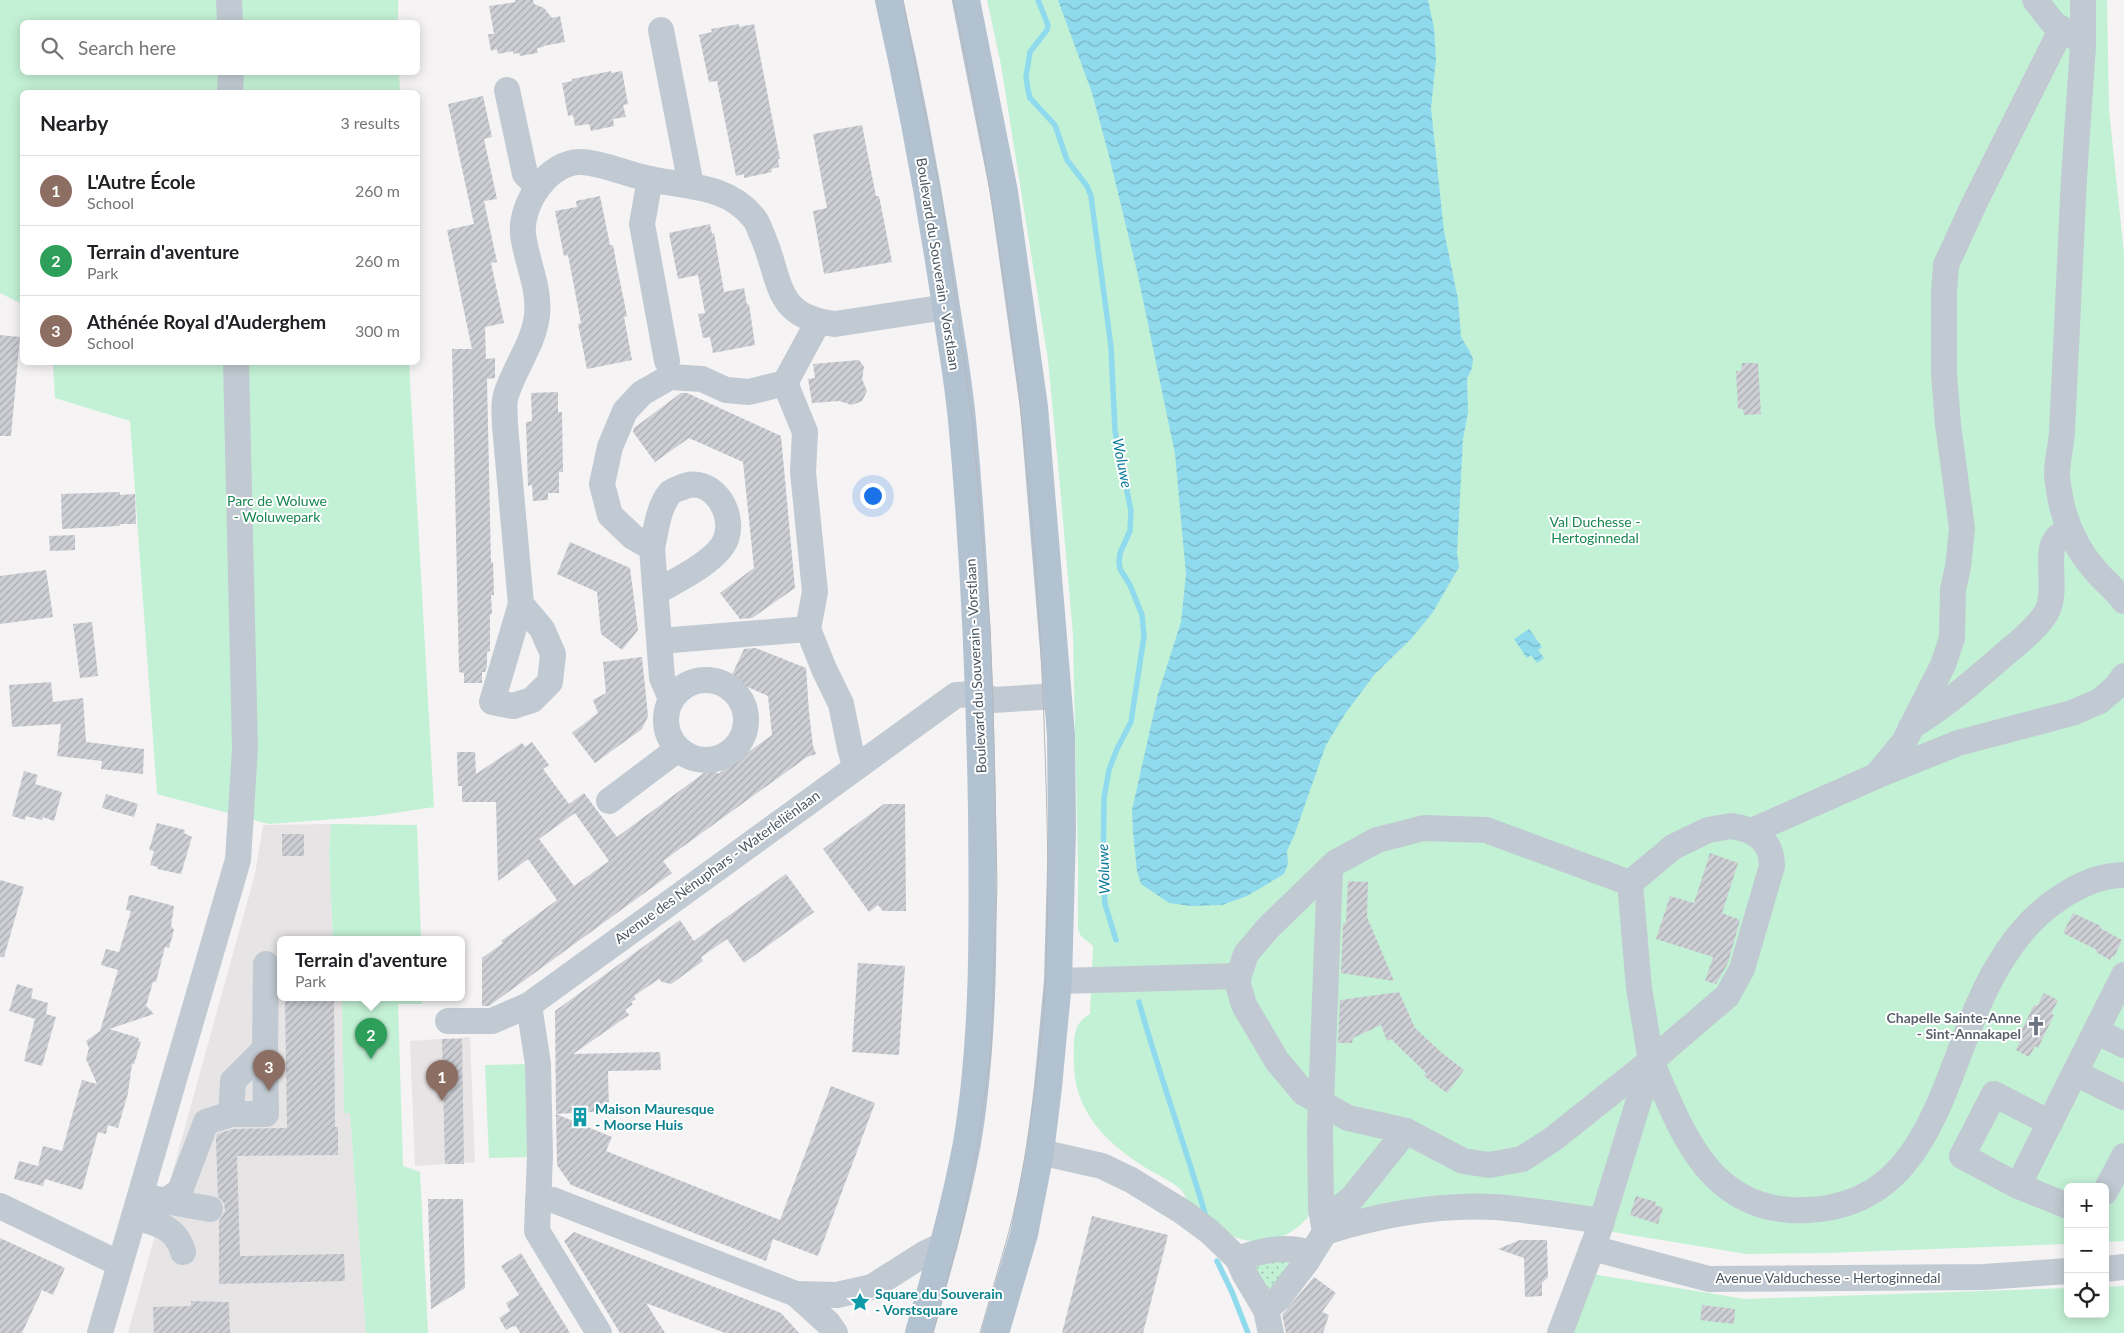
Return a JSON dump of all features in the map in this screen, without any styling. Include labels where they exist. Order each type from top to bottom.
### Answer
[{"type":"main road","name":"Boulevard du Souverain - Vorstlaan","points":[[888,0],[910,92],[930,204],[962,418],[977,627],[979,694],[982,880],[978,1049],[967,1142],[945,1244],[919,1333]]},
{"type":"main road","points":[[966,0],[1004,192],[1034,407],[1061,735],[1062,831],[1058,980],[1048,1086],[1040,1152],[1024,1234],[994,1333]]},
{"type":"street","points":[[229,0],[230,20]]},
{"type":"street","points":[[2035,0],[2072,36],[2062,432],[2057,473],[2061,504],[2068,529],[2076,545],[2094,570],[2116,590],[2124,601]]},
{"type":"street","points":[[1876,776],[1904,742],[1943,665],[1952,638],[1953,589],[1958,567],[1962,528],[1948,425],[1944,373],[1946,265],[1974,204],[2072,36],[2083,0]]},
{"type":"street","points":[[661,30],[691,185]]},
{"type":"street","points":[[230,75],[230,90]]},
{"type":"street","points":[[507,90],[525,174],[537,186]]},
{"type":"street","points":[[521,604],[505,426],[505,396],[533,336],[538,315],[537,291],[523,232],[525,209],[537,186],[559,169],[578,162],[598,164],[619,172],[691,185],[718,192],[737,201],[754,218],[766,244],[783,297],[795,311],[818,322],[845,323],[946,307]]},
{"type":"street","points":[[650,179],[642,224],[667,360]]},
{"type":"street","points":[[652,548],[633,537],[610,515],[602,484],[610,447],[625,411],[642,393],[670,377],[702,379],[726,390],[749,392],[784,383],[818,322]]},
{"type":"street","points":[[100,1333],[120,1264],[147,1204],[238,860],[245,749],[236,365]]},
{"type":"street","points":[[784,383],[805,432],[803,472],[815,592],[808,629],[841,704],[855,766]]},
{"type":"street","points":[[656,592],[693,572],[713,555],[726,540],[728,519],[722,501],[708,487],[688,484],[670,492],[661,510],[652,548],[662,678],[671,699]]},
{"type":"street","points":[[1911,728],[1941,709],[1961,692],[2022,639],[2046,613],[2051,599],[2053,576],[2051,551],[2056,539],[2068,529]]},
{"type":"street","points":[[660,642],[808,629]]},
{"type":"street","points":[[1752,831],[1876,776],[1958,743],[2072,713],[2100,701],[2116,687],[2124,676]]},
{"type":"street","points":[[704,679],[717,681],[729,686],[738,696],[744,708],[746,721],[744,734],[737,745],[727,754],[715,759],[702,760],[689,756],[678,749],[670,738],[666,725],[666,712],[671,699],[680,689],[691,682],[704,679]]},
{"type":"street","name":"Avenue des Nénuphars - Waterleliënlaan","points":[[448,1022],[492,1021],[529,1004],[855,766],[956,695],[979,694],[993,700],[1058,696]]},
{"type":"street","points":[[609,801],[678,749]]},
{"type":"street","points":[[1731,826],[1745,828],[1759,835],[1768,844],[1772,857],[1772,866],[1742,969],[1728,996],[1651,1061],[1553,1139],[1522,1159],[1489,1165],[1464,1161],[1406,1131],[1348,1118],[1304,1093],[1277,1061],[1244,1005],[1237,980],[1246,954],[1267,928],[1335,863],[1377,840],[1424,828],[1486,830],[1630,883],[1673,847],[1694,835],[1708,830],[1731,826]]},
{"type":"street","points":[[1325,1232],[1321,1210],[1321,1103],[1330,868]]},
{"type":"street","points":[[1630,883],[1638,988],[1651,1061],[1684,1131],[1708,1171],[1729,1190],[1754,1203],[1779,1209],[1817,1211],[1846,1204],[1874,1190],[1896,1173],[1918,1148],[1941,1102],[1984,993],[1998,966],[2022,931],[2046,908],[2070,891],[2096,879],[2124,875]]},
{"type":"street","points":[[147,1204],[180,1191],[206,1122],[231,1114],[266,1114],[266,964]]},
{"type":"street","points":[[2018,1186],[2124,975]]},
{"type":"street","points":[[1058,980],[1239,976]]},
{"type":"street","points":[[529,1004],[538,1064],[540,1156],[537,1231],[599,1333]]},
{"type":"street","points":[[2096,1031],[2124,1045]]},
{"type":"street","points":[[231,1114],[233,1081],[265,1050]]},
{"type":"street","points":[[1560,1333],[1602,1221],[1651,1061]]},
{"type":"street","points":[[2075,1073],[2124,1097]]},
{"type":"street","points":[[2050,1123],[1994,1094],[1962,1156],[2018,1186],[2064,1204]]},
{"type":"street","points":[[1269,1321],[1279,1298],[1307,1261],[1340,1208],[1406,1131]]},
{"type":"street","points":[[1040,1152],[1102,1166],[1132,1180],[1210,1232],[1238,1259],[1269,1321]]},
{"type":"street","points":[[2109,1184],[2124,1156]]},
{"type":"street","points":[[538,1200],[553,1200],[796,1294],[837,1295],[872,1286],[924,1254],[945,1244]]},
{"type":"street","points":[[147,1204],[210,1209],[179,1244],[158,1223],[147,1204]]},
{"type":"street","points":[[0,1206],[120,1264]]},
{"type":"street","points":[[1325,1232],[1376,1218],[1427,1209],[1494,1207],[1602,1221]]},
{"type":"street","points":[[1238,1259],[1251,1254],[1288,1248],[1303,1251],[1307,1261]]},
{"type":"street","name":"Avenue Valduchesse - Hertoginnedal","points":[[1592,1248],[1709,1279],[1984,1277],[2064,1272]]},
{"type":"street","points":[[2109,1269],[2124,1267]]},
{"type":"street","points":[[796,1294],[828,1322],[836,1333]]},
{"type":"shaded area","points":[[331,824],[329,853],[333,936],[277,936],[277,1001],[342,1001],[344,1113],[350,1113],[366,1333],[128,1333],[255,874],[263,825]]},
{"type":"shaded area","points":[[470,1037],[475,1162],[415,1166],[410,1041]]},
{"type":"green space","points":[[0,0],[398,0],[398,20],[20,20],[20,75],[399,75],[400,90],[20,90],[20,303],[0,293]]},
{"type":"green space","name":"Val Duchesse - Hertoginnedal","points":[[987,0],[2107,0],[2109,110],[2124,254],[2124,1241],[2109,1242],[2109,1183],[2064,1183],[2064,1244],[1746,1254],[1517,1216],[1311,1213],[1295,1229],[1277,1238],[1266,1241],[1245,1240],[1234,1237],[1224,1231],[1191,1205],[1182,1191],[1130,1157],[1103,1134],[1092,1121],[1084,1106],[1074,1073],[1076,1030],[1081,1021],[1090,1014],[1093,946],[1081,936],[1078,929],[1073,635],[1048,360],[1001,65]]},
{"type":"green space","name":"Parc de Woluwe - Woluwepark","points":[[53,365],[409,365],[434,807],[374,816],[269,824],[157,794],[130,421],[55,398]]},
{"type":"green space","points":[[331,824],[417,825],[421,936],[333,936],[329,853]]},
{"type":"green space","points":[[342,1001],[422,1001],[422,1004],[398,1004],[403,1166],[420,1172],[428,1333],[366,1333],[350,1113],[344,1113]]},
{"type":"green space","points":[[527,1064],[530,1157],[489,1158],[485,1065]]},
{"type":"green space","points":[[1294,1255],[1274,1292],[1265,1290],[1253,1270],[1256,1263]]},
{"type":"green space","points":[[1592,1274],[1745,1299],[2064,1288],[2064,1318],[2109,1318],[2109,1287],[2124,1286],[2124,1333],[1569,1333]]},
{"type":"water","points":[[1058,0],[1428,0],[1434,28],[1436,59],[1431,108],[1444,231],[1458,299],[1461,337],[1473,359],[1472,368],[1467,379],[1468,412],[1463,439],[1457,553],[1459,567],[1433,612],[1411,639],[1374,675],[1345,714],[1326,745],[1287,851],[1288,864],[1284,874],[1247,896],[1222,905],[1191,906],[1169,903],[1141,884],[1137,871],[1132,810],[1158,694],[1181,622],[1186,574],[1175,454],[1137,271],[1092,93]]},
{"type":"water","points":[[1529,629],[1542,647],[1538,650],[1544,658],[1537,663],[1531,655],[1527,658],[1514,639]]},
{"type":"building","points":[[515,0],[533,0],[534,4],[544,8],[552,18],[560,16],[565,42],[543,46],[537,48],[538,53],[520,56],[519,53],[513,54],[513,51],[498,54],[497,49],[491,51],[488,34],[494,34],[489,6],[516,2]]},
{"type":"building","points":[[739,24],[739,27],[754,24],[780,159],[778,159],[779,167],[771,169],[772,172],[744,178],[744,174],[736,176],[717,81],[709,82],[699,35],[712,32],[711,29]]},
{"type":"building","points":[[611,71],[611,73],[622,71],[628,104],[623,105],[626,117],[613,119],[614,126],[591,131],[589,124],[575,126],[573,115],[568,116],[562,83],[572,81],[572,79]]},
{"type":"building","points":[[483,96],[492,137],[484,139],[497,199],[484,201],[497,262],[491,263],[504,323],[485,327],[486,359],[495,358],[495,378],[487,379],[491,562],[493,562],[494,595],[491,595],[490,651],[487,652],[485,672],[482,672],[482,683],[464,683],[464,673],[459,672],[452,349],[472,349],[447,230],[474,224],[448,104]]},
{"type":"building","points":[[862,125],[876,196],[879,196],[892,262],[824,274],[813,211],[827,208],[813,134]]},
{"type":"building","points":[[600,196],[610,245],[613,245],[627,316],[624,317],[632,360],[587,369],[578,324],[581,323],[568,255],[564,256],[555,211],[577,207],[576,201]]},
{"type":"building","points":[[710,224],[712,234],[714,233],[724,292],[744,288],[747,305],[749,304],[755,345],[713,353],[710,337],[703,338],[698,314],[705,313],[698,275],[678,279],[669,233]]},
{"type":"building","points":[[0,335],[20,337],[11,436],[0,436]]},
{"type":"building","points":[[859,360],[864,367],[862,379],[867,391],[862,401],[852,405],[839,401],[812,403],[808,379],[815,378],[813,364]]},
{"type":"building","points":[[1742,363],[1758,363],[1761,414],[1744,415],[1743,409],[1738,409],[1736,371],[1741,371]]},
{"type":"building","points":[[558,392],[558,412],[562,412],[563,472],[559,472],[559,493],[548,493],[548,500],[533,501],[532,485],[528,486],[526,422],[532,421],[531,393]]},
{"type":"building","points":[[681,393],[687,393],[781,436],[795,588],[752,618],[740,619],[720,593],[754,568],[743,462],[689,438],[655,462],[633,432],[634,428]]},
{"type":"building","points":[[120,492],[120,495],[135,494],[136,524],[62,529],[61,494]]},
{"type":"building","points":[[75,535],[75,550],[50,551],[49,536]]},
{"type":"building","points":[[570,542],[630,568],[638,630],[622,650],[601,634],[597,592],[557,574]]},
{"type":"building","points":[[46,570],[53,617],[0,624],[0,576]]},
{"type":"building","points":[[92,622],[98,676],[80,678],[73,624]]},
{"type":"building","points":[[756,648],[806,668],[809,712],[813,746],[816,754],[807,757],[663,861],[672,873],[489,1006],[482,1006],[482,958],[503,943],[501,941],[557,900],[528,859],[498,881],[496,802],[462,802],[462,786],[458,786],[457,752],[475,752],[476,774],[522,743],[525,747],[532,742],[549,765],[543,769],[569,804],[584,793],[617,837],[712,767],[718,774],[772,735],[768,696],[730,679],[744,649]],"holes":[[[575,813],[609,861],[574,886],[539,839]]]},
{"type":"building","points":[[642,657],[648,716],[642,729],[595,763],[572,733],[598,713],[593,700],[606,693],[603,662]]},
{"type":"building","points":[[51,682],[53,702],[83,698],[86,742],[144,749],[143,774],[101,769],[102,761],[57,756],[61,724],[12,727],[9,685]]},
{"type":"building","points":[[24,771],[38,775],[35,784],[62,792],[54,821],[43,817],[42,820],[26,816],[25,820],[12,816]]},
{"type":"building","points":[[106,794],[138,804],[134,817],[102,808]]},
{"type":"building","points":[[884,804],[905,804],[906,911],[883,911],[878,905],[869,912],[823,849]]},
{"type":"building","points":[[157,823],[185,830],[184,833],[192,837],[181,874],[157,869],[158,867],[150,865],[154,851],[149,850]]},
{"type":"building","points":[[282,834],[304,834],[304,856],[282,856]]},
{"type":"building","points":[[1710,853],[1738,863],[1722,913],[1740,920],[1728,963],[1716,984],[1705,981],[1713,957],[1656,939],[1670,896],[1694,903]]},
{"type":"building","points":[[786,874],[814,912],[744,963],[727,939],[701,957],[703,961],[671,984],[662,982],[659,979],[634,996],[636,999],[631,1002],[633,1004],[625,1010],[629,1015],[573,1054],[660,1052],[661,1070],[608,1071],[609,1111],[556,1114],[555,1011],[680,920],[694,941]]},
{"type":"building","points":[[0,880],[24,887],[4,957],[0,957]]},
{"type":"building","points":[[1348,881],[1368,882],[1367,917],[1394,981],[1341,973],[1343,924],[1346,922]]},
{"type":"building","points":[[132,895],[174,906],[171,926],[174,930],[169,948],[165,947],[156,982],[153,982],[146,1006],[154,1014],[109,1029],[139,1038],[138,1041],[141,1042],[134,1064],[132,1064],[128,1093],[118,1128],[108,1125],[106,1134],[98,1132],[82,1190],[45,1179],[43,1186],[14,1179],[19,1161],[38,1166],[43,1146],[62,1151],[82,1080],[97,1084],[86,1059],[89,1048],[86,1041],[100,1031],[118,970],[101,965],[106,949],[119,952],[131,911],[126,910],[129,896]]},
{"type":"building","points":[[2073,913],[2101,926],[2100,928],[2122,940],[2114,957],[2112,956],[2110,960],[2096,952],[2097,950],[2063,933]]},
{"type":"building","points":[[858,963],[905,966],[899,1055],[852,1052]]},
{"type":"building","points":[[17,984],[33,989],[31,998],[48,1003],[46,1014],[56,1017],[42,1066],[24,1061],[35,1019],[9,1011]]},
{"type":"building","points":[[1399,992],[1415,1028],[1464,1070],[1447,1093],[1424,1076],[1426,1073],[1391,1039],[1387,1041],[1381,1025],[1353,1038],[1352,1043],[1338,1043],[1340,1000]]},
{"type":"building","name":"Chapelle Sainte-Anne - Sint-Annakapel","points":[[2044,993],[2058,1000],[2051,1014],[2054,1015],[2038,1048],[2035,1046],[2029,1057],[2016,1050],[2021,1038],[2018,1037],[2034,1005],[2037,1006]]},
{"type":"building","points":[[285,1001],[334,1001],[335,1127],[338,1127],[338,1155],[237,1156],[240,1256],[344,1254],[345,1281],[219,1284],[219,1221],[225,1211],[224,1203],[218,1197],[217,1134],[233,1129],[287,1128]]},
{"type":"building","points":[[442,1039],[462,1039],[464,1164],[445,1164]]},
{"type":"building","points":[[831,1086],[875,1103],[818,1256],[773,1239],[766,1261],[571,1185],[557,1165],[556,1114],[612,1137],[606,1151],[780,1220]]},
{"type":"building","points":[[1636,1196],[1656,1202],[1655,1205],[1663,1208],[1658,1224],[1630,1215]]},
{"type":"building","points":[[428,1199],[463,1199],[465,1288],[431,1309]]},
{"type":"building","points":[[1092,1216],[1168,1235],[1143,1333],[1062,1333]]},
{"type":"building","points":[[574,1232],[781,1313],[799,1333],[725,1333],[646,1303],[665,1333],[620,1333],[564,1241]]},
{"type":"building","points":[[0,1238],[65,1268],[53,1295],[42,1290],[22,1333],[0,1333]]},
{"type":"building","points":[[1520,1240],[1547,1240],[1548,1277],[1542,1283],[1542,1296],[1525,1297],[1524,1258],[1498,1249]]},
{"type":"building","points":[[521,1253],[570,1333],[520,1333],[516,1326],[506,1330],[499,1318],[510,1311],[506,1303],[519,1295],[501,1266]]},
{"type":"building","points":[[1314,1277],[1336,1293],[1322,1312],[1329,1315],[1323,1333],[1286,1333],[1282,1315]]},
{"type":"building","points":[[191,1301],[229,1302],[230,1333],[154,1333],[153,1307],[191,1306]]},
{"type":"building","points":[[1702,1305],[1735,1309],[1734,1324],[1700,1320]]},
{"type":"waterway","name":"Woluwe","points":[[1038,0],[1048,25],[1047,30],[1030,52],[1026,77],[1028,90],[1030,98],[1055,125],[1067,160],[1087,186],[1091,196],[1111,347],[1115,431],[1131,511],[1130,531],[1120,553],[1119,562],[1120,569],[1130,585],[1142,615],[1144,636],[1131,722],[1109,770],[1104,798],[1103,879],[1105,904],[1116,940]]},
{"type":"waterway","name":"Woluwe","points":[[1139,1002],[1206,1217]]},
{"type":"waterway","name":"Woluwe","points":[[1217,1261],[1232,1292],[1248,1333]]},
{"type":"tram line","points":[[903,0],[942,202],[972,416],[990,627],[993,700],[997,885],[991,1051],[978,1144],[962,1226],[933,1333]]},
{"type":"tram line","points":[[954,0],[973,93],[1004,280],[1027,468],[1041,657],[1048,878],[1044,1005],[1027,1144],[1017,1199],[980,1333]]},
{"type":"place","name":"Chapelle Sainte-Anne - Sint-Annakapel","points":[[2036,1026]]},
{"type":"place","name":"Terrain d'aventure","points":[[371,1059]]},
{"type":"place","name":"Athénée Royal d'Auderghem","points":[[269,1091]]},
{"type":"place","name":"L'Autre École","points":[[442,1101]]},
{"type":"place","name":"Maison Mauresque - Moorse Huis","points":[[580,1117]]},
{"type":"place","name":"Square du Souverain - Vorstsquare","points":[[860,1302]]}]
